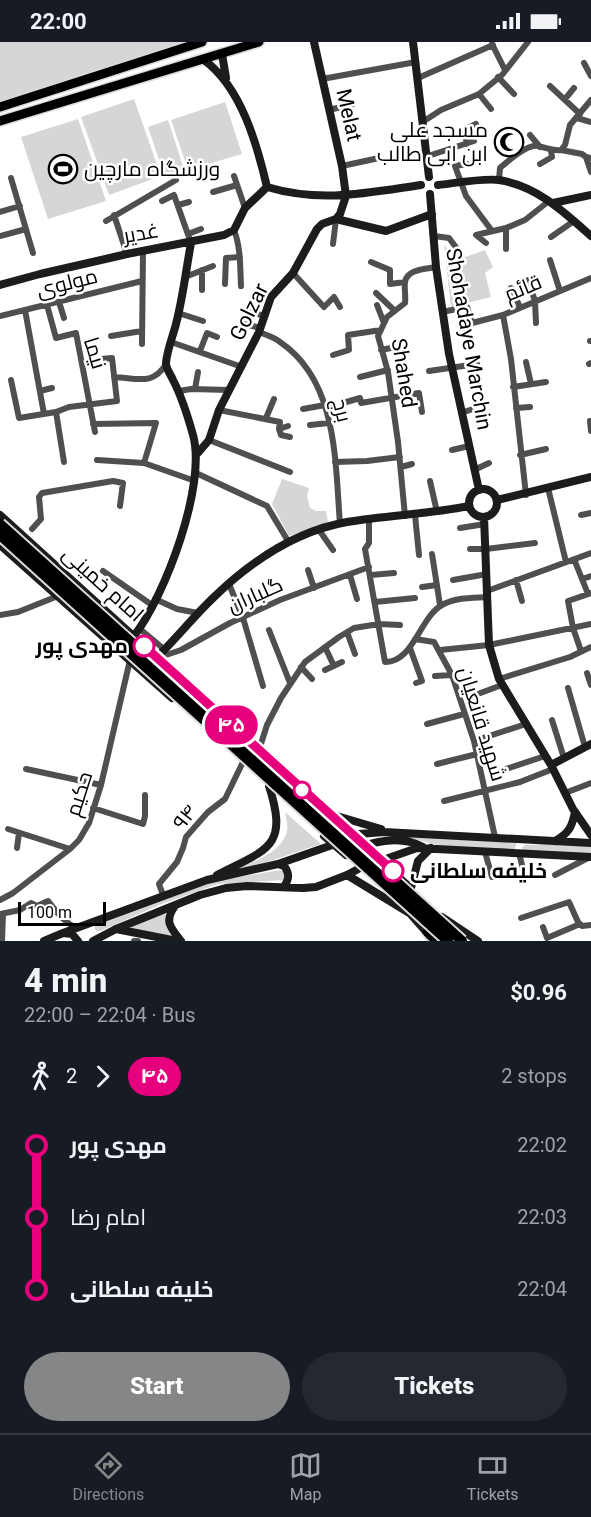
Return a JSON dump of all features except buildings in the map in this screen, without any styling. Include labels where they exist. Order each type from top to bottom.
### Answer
[{"type":"highway","points":[[0,524],[462,941]]},
{"type":"highway","points":[[0,535],[448,941]]},
{"type":"highway","points":[[447,921],[470,941]]},
{"type":"main road","points":[[0,107],[202,42]]},
{"type":"main road","points":[[0,121],[259,42]]},
{"type":"main road","points":[[53,89],[57,103]]},
{"type":"street","points":[[179,50],[188,42]]},
{"type":"street","name":"Melat","points":[[314,42],[342,166],[346,196]]},
{"type":"street","points":[[413,42],[429,177]]},
{"type":"street","points":[[424,122],[441,110],[478,93],[505,70],[528,42]]},
{"type":"street","points":[[418,78],[492,43],[505,70]]},
{"type":"street","points":[[222,54],[228,84]]},
{"type":"street","points":[[204,60],[219,72],[228,84],[254,137],[267,187]]},
{"type":"street","points":[[322,79],[416,62]]},
{"type":"street","points":[[584,63],[591,76]]},
{"type":"street","points":[[498,77],[514,94]]},
{"type":"street","points":[[550,86],[578,116],[591,122]]},
{"type":"street","points":[[564,99],[574,88]]},
{"type":"street","points":[[478,93],[491,109]]},
{"type":"street","points":[[561,150],[565,145],[570,125],[591,100]]},
{"type":"street","points":[[329,110],[353,104]]},
{"type":"street","points":[[428,156],[471,142],[464,130],[476,124]]},
{"type":"street","points":[[530,135],[540,147]]},
{"type":"street","points":[[499,180],[500,168],[512,157],[531,147],[582,154],[589,158],[591,172]]},
{"type":"street","points":[[540,164],[552,157],[551,151]]},
{"type":"street","points":[[342,166],[379,158]]},
{"type":"street","points":[[467,164],[456,166],[466,196],[492,231]]},
{"type":"street","points":[[234,176],[244,208]]},
{"type":"street","points":[[11,178],[33,253]]},
{"type":"street","points":[[424,178],[434,178],[438,185],[435,192],[430,194],[422,191],[421,185],[424,178]]},
{"type":"street","points":[[106,221],[176,180]]},
{"type":"street","points":[[438,185],[499,180],[540,194],[591,236]]},
{"type":"street","points":[[213,192],[237,185]]},
{"type":"street","points":[[267,187],[312,195],[346,196],[421,185]]},
{"type":"street","points":[[241,286],[238,240],[234,230],[244,208],[267,187]]},
{"type":"street","name":"Shohadaye Marchin","points":[[430,194],[442,312],[461,413],[479,490]]},
{"type":"street","points":[[114,377],[151,379],[159,375],[166,364],[185,277],[190,238],[174,195],[162,201]]},
{"type":"street","points":[[486,243],[476,235],[506,228],[525,220],[551,202],[591,195]]},
{"type":"street","name":"Golzar","points":[[197,454],[209,440],[219,410],[260,330],[271,297],[293,273],[317,229],[322,224],[336,219],[340,214],[346,196]]},
{"type":"street","points":[[178,205],[189,202]]},
{"type":"street","points":[[0,212],[20,206]]},
{"type":"street","points":[[181,215],[189,212]]},
{"type":"street","points":[[333,244],[336,219],[386,231],[432,214]]},
{"type":"street","points":[[114,215],[127,254]]},
{"type":"street","points":[[550,237],[574,221]]},
{"type":"street","points":[[506,228],[506,249]]},
{"type":"street","points":[[0,236],[26,229]]},
{"type":"street","points":[[190,238],[201,230]]},
{"type":"street","name":"غدیر","points":[[0,285],[190,238],[224,235],[234,230]]},
{"type":"street","points":[[434,236],[449,238],[458,250]]},
{"type":"street","points":[[142,344],[143,251]]},
{"type":"street","points":[[225,284],[226,258],[240,257]]},
{"type":"street","points":[[550,260],[560,291]]},
{"type":"street","points":[[371,262],[390,270],[390,284],[405,282],[410,273],[436,267]]},
{"type":"street","points":[[185,277],[213,266]]},
{"type":"street","points":[[202,270],[202,287],[211,283]]},
{"type":"street","points":[[293,273],[324,307],[334,297],[340,307]]},
{"type":"street","name":"قائم","points":[[442,312],[467,307],[472,323],[503,315],[591,278]]},
{"type":"street","points":[[528,280],[535,301],[536,323]]},
{"type":"street","name":"مولوی","points":[[0,316],[142,281]]},
{"type":"street","name":"Shahed","points":[[405,282],[405,303],[387,317],[378,336],[388,369],[401,467],[419,555]]},
{"type":"street","points":[[511,288],[520,307]]},
{"type":"street","points":[[376,293],[395,311]]},
{"type":"street","points":[[59,302],[64,318]]},
{"type":"street","name":"نیما","points":[[47,305],[56,338],[76,333],[95,432]]},
{"type":"street","points":[[333,355],[349,350],[348,335],[382,327],[377,305]]},
{"type":"street","points":[[25,310],[44,414]]},
{"type":"street","points":[[243,310],[265,316]]},
{"type":"street","points":[[178,313],[203,321]]},
{"type":"street","points":[[503,315],[526,495]]},
{"type":"street","name":"برج","points":[[244,324],[280,341],[300,359],[316,381],[329,423],[340,524]]},
{"type":"street","points":[[111,336],[142,332]]},
{"type":"street","points":[[200,351],[207,333],[218,337]]},
{"type":"street","points":[[171,342],[242,367]]},
{"type":"street","points":[[381,350],[396,347]]},
{"type":"street","points":[[11,380],[19,418],[56,412],[69,407],[117,401],[112,358],[101,359]]},
{"type":"street","points":[[525,362],[531,384]]},
{"type":"street","points":[[165,650],[137,632],[154,602],[181,538],[195,477],[197,454],[179,391],[166,364]]},
{"type":"street","points":[[429,371],[477,364]]},
{"type":"street","points":[[360,377],[388,369]]},
{"type":"street","points":[[195,389],[198,372]]},
{"type":"street","points":[[513,387],[546,382]]},
{"type":"street","points":[[40,391],[52,388]]},
{"type":"street","points":[[179,391],[229,390]]},
{"type":"street","points":[[343,403],[360,398],[361,403],[419,393],[422,412]]},
{"type":"street","points":[[266,418],[274,399]]},
{"type":"street","points":[[303,409],[325,405]]},
{"type":"street","points":[[516,408],[530,407]]},
{"type":"street","points":[[461,413],[473,409]]},
{"type":"street","points":[[219,410],[280,422],[281,435],[290,437]]},
{"type":"street","points":[[56,412],[64,462]]},
{"type":"street","points":[[590,421],[591,431]]},
{"type":"street","points":[[93,424],[156,423],[144,464]]},
{"type":"street","points":[[310,425],[329,423]]},
{"type":"street","points":[[279,429],[288,426]]},
{"type":"street","points":[[209,440],[290,472]]},
{"type":"street","points":[[452,450],[469,446]]},
{"type":"street","points":[[520,455],[546,449]]},
{"type":"street","points":[[335,462],[400,457]]},
{"type":"street","points":[[97,459],[144,464],[195,477],[267,506],[288,541]]},
{"type":"street","points":[[474,470],[489,463]]},
{"type":"street","points":[[401,467],[412,464]]},
{"type":"street","points":[[497,500],[526,495],[591,477]]},
{"type":"street","points":[[32,529],[41,519],[39,497],[42,493],[113,481],[123,483],[120,506]]},
{"type":"street","points":[[430,481],[437,512]]},
{"type":"street","points":[[548,488],[566,562]]},
{"type":"street","points":[[460,528],[485,520],[493,513],[497,505],[497,500],[490,491],[479,490],[472,494],[470,506],[473,513],[485,520]]},
{"type":"street","points":[[156,658],[229,584],[288,541],[340,524],[470,506]]},
{"type":"street","points":[[581,515],[591,513]]},
{"type":"street","name":"امام خمینی","points":[[0,515],[50,561],[137,632],[156,658],[447,921],[478,941]]},
{"type":"street","points":[[369,520],[369,543],[365,549],[385,662],[390,662],[410,648],[427,618],[440,605],[456,599],[488,594],[516,580],[591,553]]},
{"type":"street","points":[[485,520],[489,645],[501,682],[552,767],[575,812],[591,835]]},
{"type":"street","points":[[320,530],[333,550]]},
{"type":"street","points":[[470,549],[535,543]]},
{"type":"street","name":"امام خمینی","points":[[0,545],[360,867],[433,938]]},
{"type":"street","points":[[432,554],[440,605]]},
{"type":"street","points":[[574,559],[590,594],[568,601],[573,628],[581,651]]},
{"type":"street","points":[[36,577],[50,561]]},
{"type":"street","name":"گلباران","points":[[156,658],[181,650],[280,600],[369,567]]},
{"type":"street","points":[[308,570],[314,588]]},
{"type":"street","points":[[103,571],[154,602],[198,613]]},
{"type":"street","points":[[371,575],[394,573]]},
{"type":"street","points":[[453,580],[487,574]]},
{"type":"street","points":[[350,575],[357,599]]},
{"type":"street","points":[[582,579],[591,576]]},
{"type":"street","points":[[516,580],[522,601]]},
{"type":"street","points":[[229,584],[243,618],[263,686]]},
{"type":"street","points":[[422,587],[437,585]]},
{"type":"street","points":[[0,615],[18,612],[58,596]]},
{"type":"street","points":[[375,602],[415,598]]},
{"type":"street","points":[[259,750],[267,725],[305,662],[354,628],[379,624],[400,625]]},
{"type":"street","points":[[440,650],[489,645],[591,624]]},
{"type":"street","points":[[269,630],[291,683]]},
{"type":"street","points":[[347,632],[355,654]]},
{"type":"street","name":"شهید قانعیان","points":[[415,639],[434,642],[452,675],[477,754],[495,837]]},
{"type":"street","points":[[325,647],[334,666]]},
{"type":"street","points":[[470,685],[475,695],[501,682],[591,647]]},
{"type":"street","points":[[410,648],[422,681],[416,683]]},
{"type":"street","name":"حکیم","points":[[0,900],[13,893],[70,849],[79,840],[89,823],[130,660]]},
{"type":"street","points":[[325,670],[342,662]]},
{"type":"street","points":[[301,667],[312,679]]},
{"type":"street","points":[[587,673],[591,685]]},
{"type":"street","points":[[435,676],[452,675]]},
{"type":"street","points":[[444,801],[520,782],[552,767],[588,745],[568,688]]},
{"type":"street","points":[[427,723],[464,714]]},
{"type":"street","points":[[552,720],[564,758]]},
{"type":"street","points":[[483,738],[526,723]]},
{"type":"street","points":[[437,764],[477,754]]},
{"type":"street","points":[[496,772],[545,756]]},
{"type":"street","name":"۹۴","points":[[163,895],[159,884],[177,862],[186,837],[208,812],[225,799],[243,762]]},
{"type":"street","points":[[26,769],[100,785]]},
{"type":"street","points":[[565,793],[591,783]]},
{"type":"street","points":[[207,880],[266,848],[273,840],[277,827],[276,808],[269,786]]},
{"type":"street","points":[[93,808],[143,824],[145,795]]},
{"type":"street","points":[[524,873],[519,845],[524,842],[554,841],[565,835],[573,826],[575,812]]},
{"type":"street","points":[[328,813],[365,826],[393,832]]},
{"type":"street","points":[[8,830],[70,849]]},
{"type":"street","points":[[44,941],[207,880],[278,864],[353,836],[393,832],[591,843]]},
{"type":"street","points":[[18,848],[19,833]]},
{"type":"street","points":[[333,844],[347,849],[376,842],[401,841],[427,848]]},
{"type":"street","points":[[93,923],[90,933],[97,938],[200,895],[226,888],[247,886],[316,887],[347,875],[360,867],[406,851],[427,848],[591,857]]},
{"type":"street","points":[[411,888],[418,861],[427,848]]},
{"type":"street","points":[[485,852],[492,877]]},
{"type":"street","points":[[555,875],[591,857]]},
{"type":"street","points":[[278,864],[284,866],[288,872],[289,879],[284,887]]},
{"type":"street","points":[[347,875],[411,915]]},
{"type":"street","points":[[2,941],[2,914],[20,910],[31,903],[37,906],[48,901],[60,917],[78,928]]},
{"type":"street","points":[[521,918],[569,902],[580,924]]},
{"type":"street","points":[[175,906],[170,913],[170,926],[179,941]]},
{"type":"street","points":[[543,927],[547,938],[580,924],[582,926],[591,924]]},
{"type":"street","points":[[116,929],[179,941]]},
{"type":"street","points":[[63,933],[72,934],[78,941]]},
{"type":"shaded area","points":[[0,42],[183,42],[179,46],[0,102]]},
{"type":"shaded area","name":"ورزشگاه مارچین","points":[[134,99],[161,176],[109,195],[81,117]]},
{"type":"shaded area","points":[[225,102],[242,154],[188,170],[171,120]]},
{"type":"shaded area","name":"ورزشگاه مارچین","points":[[78,119],[106,201],[48,219],[21,137]]},
{"type":"shaded area","points":[[168,120],[185,172],[165,178],[148,127]]},
{"type":"shaded area","points":[[444,244],[454,261],[485,250],[493,267],[485,273],[491,297],[451,307]]},
{"type":"shaded area","points":[[282,479],[309,488],[307,496],[310,508],[316,511],[326,511],[328,523],[289,536],[272,504]]},
{"type":"shaded area","points":[[285,812],[321,844],[221,875],[260,859],[277,847],[287,831]]},
{"type":"shaded area","points":[[399,835],[517,842],[515,851],[441,846]]},
{"type":"shaded area","points":[[556,844],[591,846],[591,854],[523,850],[522,847]]},
{"type":"shaded area","points":[[280,870],[286,877],[283,880],[218,884],[159,905],[101,931],[96,931],[94,927],[215,881]]},
{"type":"shaded area","points":[[165,912],[167,926],[174,937],[129,928]]},
{"type":"bus line","name":"۴۵","points":[[144,646],[393,871]]},
{"type":"place","name":"مسجد علی ابن ابی طالب","points":[[509,142]]},
{"type":"place","name":"ورزشگاه مارچین","points":[[63,169]]},
{"type":"place","name":"مهدی پور","points":[[144,646]]},
{"type":"place","name":"خلیفه سلطانی","points":[[393,871]]}]
